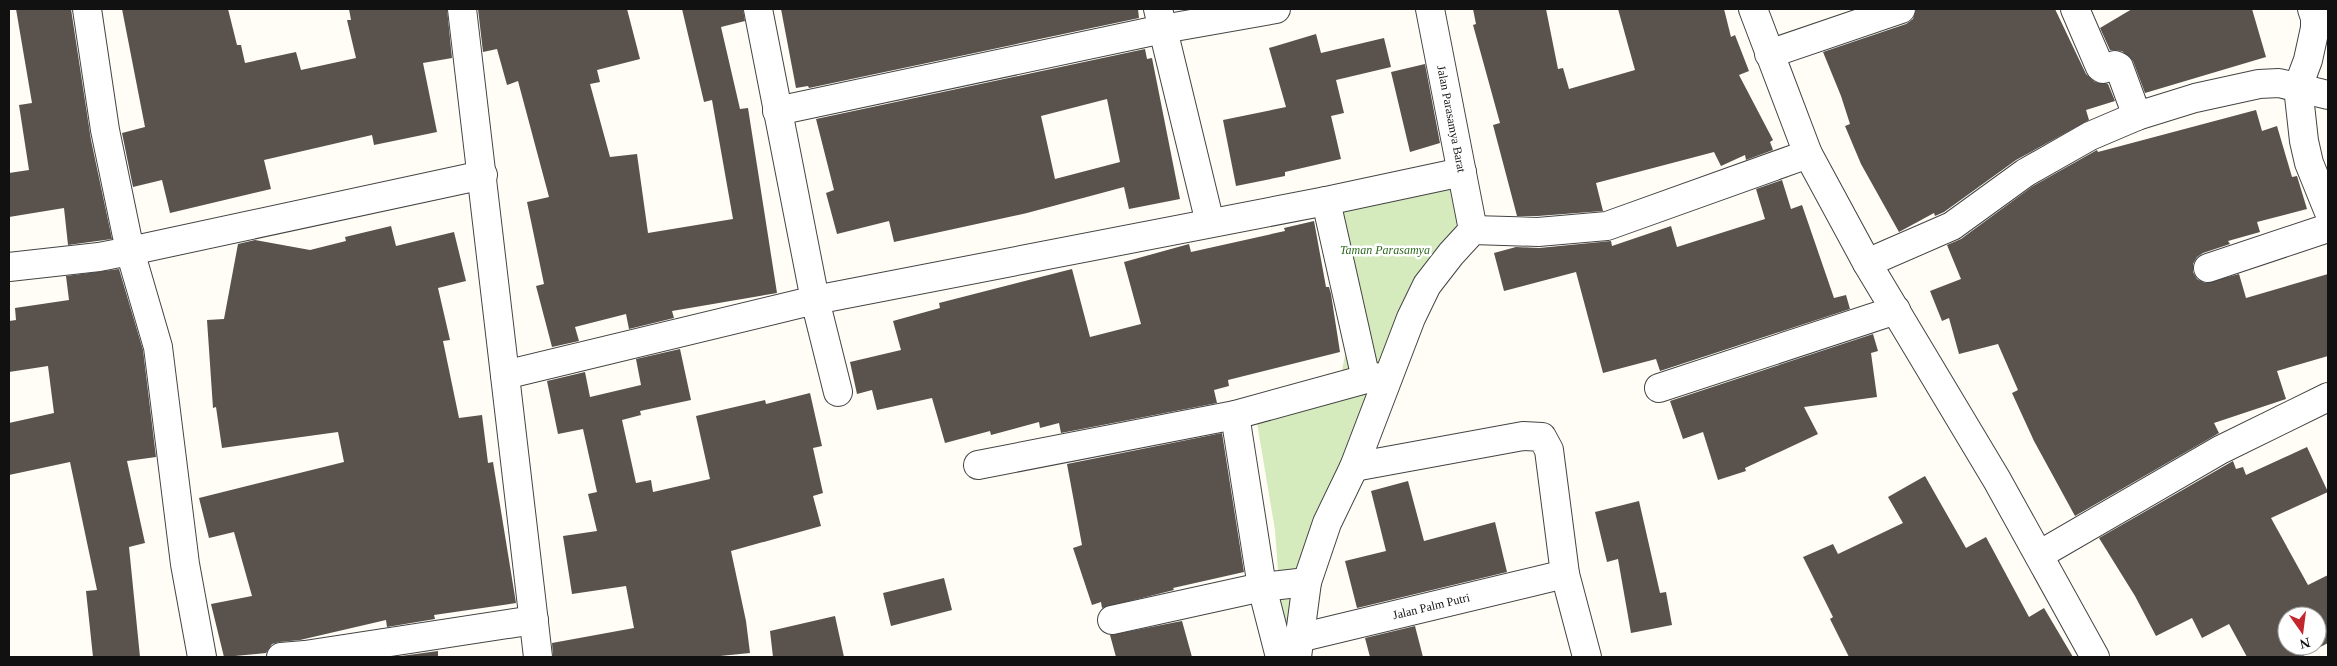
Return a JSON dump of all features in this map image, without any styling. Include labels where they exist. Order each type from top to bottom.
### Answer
[{"type":"street","points":[[87,9],[105,130],[130,251],[158,347],[184,564],[202,657]]},
{"type":"street","points":[[462,9],[483,175],[538,657]]},
{"type":"street","points":[[758,9],[815,300],[838,392]]},
{"type":"street","points":[[778,111],[1160,19],[1276,9]]},
{"type":"street","name":"Jalan Parasamya Barat","points":[[1430,9],[1473,230]]},
{"type":"street","points":[[1752,9],[1808,154],[1867,263],[1965,425],[2095,657]]},
{"type":"street","points":[[1769,54],[1901,9]]},
{"type":"street","points":[[2076,9],[2100,67],[2103,69],[2115,65],[2119,67],[2137,116]]},
{"type":"street","points":[[2312,9],[2315,18],[2315,28],[2308,60],[2298,86],[2304,141],[2309,163],[2328,210]]},
{"type":"street","points":[[1160,19],[1210,223]]},
{"type":"street","points":[[1867,263],[1952,226],[2025,173],[2090,136],[2137,116],[2195,98],[2259,84],[2279,82],[2328,95]]},
{"type":"street","points":[[1298,648],[1307,582],[1327,523],[1354,467],[1377,378],[1427,285],[1473,230],[1538,232],[1608,226],[1808,154]]},
{"type":"street","points":[[505,375],[815,300],[1326,201],[1462,172]]},
{"type":"street","points":[[9,267],[99,257],[130,251],[483,175]]},
{"type":"street","points":[[1326,201],[1377,378]]},
{"type":"street","points":[[2208,268],[2328,228]]},
{"type":"street","points":[[1659,388],[1896,310]]},
{"type":"street","points":[[978,465],[1235,415],[1377,378]]},
{"type":"street","points":[[2039,555],[2220,450],[2328,397]]},
{"type":"street","points":[[1235,415],[1262,587],[1280,657]]},
{"type":"street","points":[[1354,467],[1523,436],[1542,437],[1549,450],[1565,574],[1587,657]]},
{"type":"street","name":"Jalan Palm Putri","points":[[1298,648],[1565,574]]},
{"type":"street","points":[[1112,620],[1262,587],[1307,582]]},
{"type":"street","points":[[280,657],[305,656],[534,620]]},
{"type":"green space","name":"Taman Parasamya","points":[[1461,179],[1455,242],[1295,627],[1285,626],[1281,611],[1275,530],[1256,417],[1330,398],[1342,370],[1349,336],[1323,209]]},
{"type":"building","points":[[16,9],[71,9],[91,140],[112,239],[68,245],[64,208],[9,217],[9,173],[29,170],[19,105],[32,103]]},
{"type":"building","points":[[122,9],[228,9],[237,45],[241,45],[245,63],[296,52],[301,70],[356,58],[347,20],[351,20],[349,9],[447,9],[452,58],[423,63],[437,132],[374,145],[372,135],[264,160],[271,189],[170,213],[162,180],[133,187],[122,133],[145,127]]},
{"type":"building","points":[[478,9],[627,9],[640,59],[597,70],[600,82],[590,84],[610,157],[637,154],[648,233],[733,219],[712,100],[704,102],[682,9],[743,9],[745,21],[721,27],[740,109],[748,108],[777,293],[672,311],[674,318],[629,329],[626,314],[575,327],[579,341],[552,347],[536,286],[544,284],[527,202],[549,197],[518,81],[507,85],[497,49],[483,52]]},
{"type":"building","points":[[781,9],[1138,9],[1139,18],[809,88],[808,86],[796,88]]},
{"type":"building","points":[[1473,9],[1546,9],[1558,69],[1563,68],[1569,89],[1635,70],[1618,9],[1724,9],[1731,37],[1735,35],[1749,71],[1739,75],[1773,140],[1770,142],[1773,150],[1746,160],[1745,155],[1721,166],[1714,152],[1596,183],[1603,211],[1517,216],[1493,125],[1500,123],[1473,25],[1476,24]]},
{"type":"building","points":[[1916,9],[2055,9],[2086,74],[2095,82],[2108,84],[2115,101],[2086,110],[2089,120],[2016,160],[1944,212],[1935,216],[1934,213],[1899,232],[1861,164],[1845,126],[1850,124],[1823,52],[1906,24],[1913,19]]},
{"type":"building","points":[[2132,9],[2252,9],[2266,57],[2145,93],[2133,61],[2122,51],[2110,50],[2100,28]]},
{"type":"building","points":[[1316,34],[1321,53],[1384,38],[1391,67],[1336,80],[1344,113],[1331,116],[1341,159],[1285,172],[1285,176],[1236,186],[1223,120],[1286,107],[1269,48]]},
{"type":"building","points":[[1145,49],[1147,59],[1152,58],[1180,199],[1129,209],[1124,187],[1027,213],[894,242],[889,221],[837,234],[826,193],[834,190],[816,119]],"holes":[[[1107,99],[1120,162],[1055,179],[1041,116]]]},
{"type":"building","points":[[1425,64],[1440,143],[1410,152],[1391,72]]},
{"type":"building","points":[[2256,110],[2262,131],[2277,126],[2292,177],[2297,176],[2307,209],[2257,222],[2260,232],[2228,241],[2230,244],[2203,253],[2197,257],[2193,264],[2193,272],[2197,279],[2205,283],[2239,274],[2246,298],[2328,274],[2328,356],[2277,371],[2286,399],[2214,423],[2219,433],[2075,516],[2034,441],[2012,393],[2018,390],[1998,344],[1959,354],[1949,318],[1942,321],[1930,291],[1961,279],[1947,245],[1961,239],[2033,186],[2097,150],[2098,152]]},
{"type":"building","points":[[1782,180],[1791,209],[1802,205],[1834,298],[1846,295],[1850,309],[1660,371],[1656,359],[1603,373],[1576,272],[1504,291],[1494,253],[1516,247],[1539,248],[1611,241],[1612,246],[1671,226],[1677,247],[1765,219],[1756,189]]},
{"type":"building","points":[[1314,221],[1326,287],[1329,287],[1331,294],[1340,352],[1228,380],[1229,386],[1214,390],[1217,403],[1061,433],[1059,423],[1040,428],[1039,422],[991,435],[990,431],[945,443],[932,398],[877,410],[872,390],[857,394],[850,362],[901,350],[893,321],[940,308],[939,303],[1072,269],[1090,337],[1141,324],[1124,262],[1189,244],[1191,252],[1285,231],[1284,228]]},
{"type":"building","points":[[391,226],[396,246],[454,232],[466,281],[438,288],[450,340],[443,341],[459,418],[482,415],[488,463],[493,462],[516,603],[434,615],[435,619],[387,627],[386,620],[300,640],[279,642],[272,644],[266,653],[224,657],[211,604],[252,596],[234,532],[209,538],[199,498],[344,462],[338,432],[222,448],[216,407],[213,408],[207,320],[224,319],[238,244],[255,240],[310,250],[346,241],[345,237]]},
{"type":"building","points":[[119,269],[143,350],[156,457],[127,461],[145,543],[129,547],[140,657],[93,657],[86,591],[97,590],[70,462],[9,475],[9,423],[54,413],[48,366],[9,372],[9,321],[16,320],[15,308],[69,300],[66,276]]},
{"type":"building","points":[[1873,334],[1878,351],[1871,353],[1877,397],[1804,407],[1818,434],[1745,468],[1746,471],[1718,480],[1703,432],[1683,439],[1670,401]]},
{"type":"building","points":[[680,349],[691,400],[640,411],[641,415],[622,420],[636,483],[651,480],[653,492],[710,479],[696,416],[765,400],[766,404],[810,393],[822,446],[813,448],[823,493],[813,496],[821,526],[731,551],[746,621],[750,653],[710,657],[553,657],[552,643],[634,628],[626,586],[572,594],[563,536],[597,531],[588,494],[597,492],[583,429],[558,434],[547,381],[585,372],[590,397],[641,385],[636,359]]},
{"type":"building","points":[[1222,433],[1244,572],[1173,588],[1174,590],[1102,608],[1101,602],[1092,605],[1073,548],[1082,545],[1067,464]]},
{"type":"building","points":[[2307,447],[2328,492],[2271,518],[2308,585],[2328,575],[2328,643],[2327,606],[2277,606],[2277,656],[2303,656],[2301,657],[2247,657],[2229,624],[2202,638],[2192,618],[2156,636],[2135,596],[2099,538],[2233,461],[2236,469],[2243,467],[2246,475]]},
{"type":"building","points":[[1925,476],[1966,548],[1986,537],[2029,617],[2044,608],[2073,657],[1849,657],[1830,619],[1833,617],[1803,557],[1833,544],[1838,554],[1903,523],[1888,497]]},
{"type":"building","points":[[1408,481],[1424,541],[1495,522],[1507,572],[1357,608],[1345,561],[1386,551],[1371,491]]},
{"type":"building","points":[[1639,501],[1660,593],[1666,592],[1672,625],[1631,633],[1618,559],[1607,562],[1595,512]]},
{"type":"building","points":[[944,578],[952,610],[891,626],[883,593]]},
{"type":"building","points":[[835,616],[844,657],[773,657],[770,631]]},
{"type":"building","points":[[1182,621],[1192,657],[1116,657],[1110,635]]},
{"type":"building","points":[[1415,626],[1423,657],[1370,657],[1365,638]]},
{"type":"building","points":[[438,651],[438,657],[394,657]]}]
